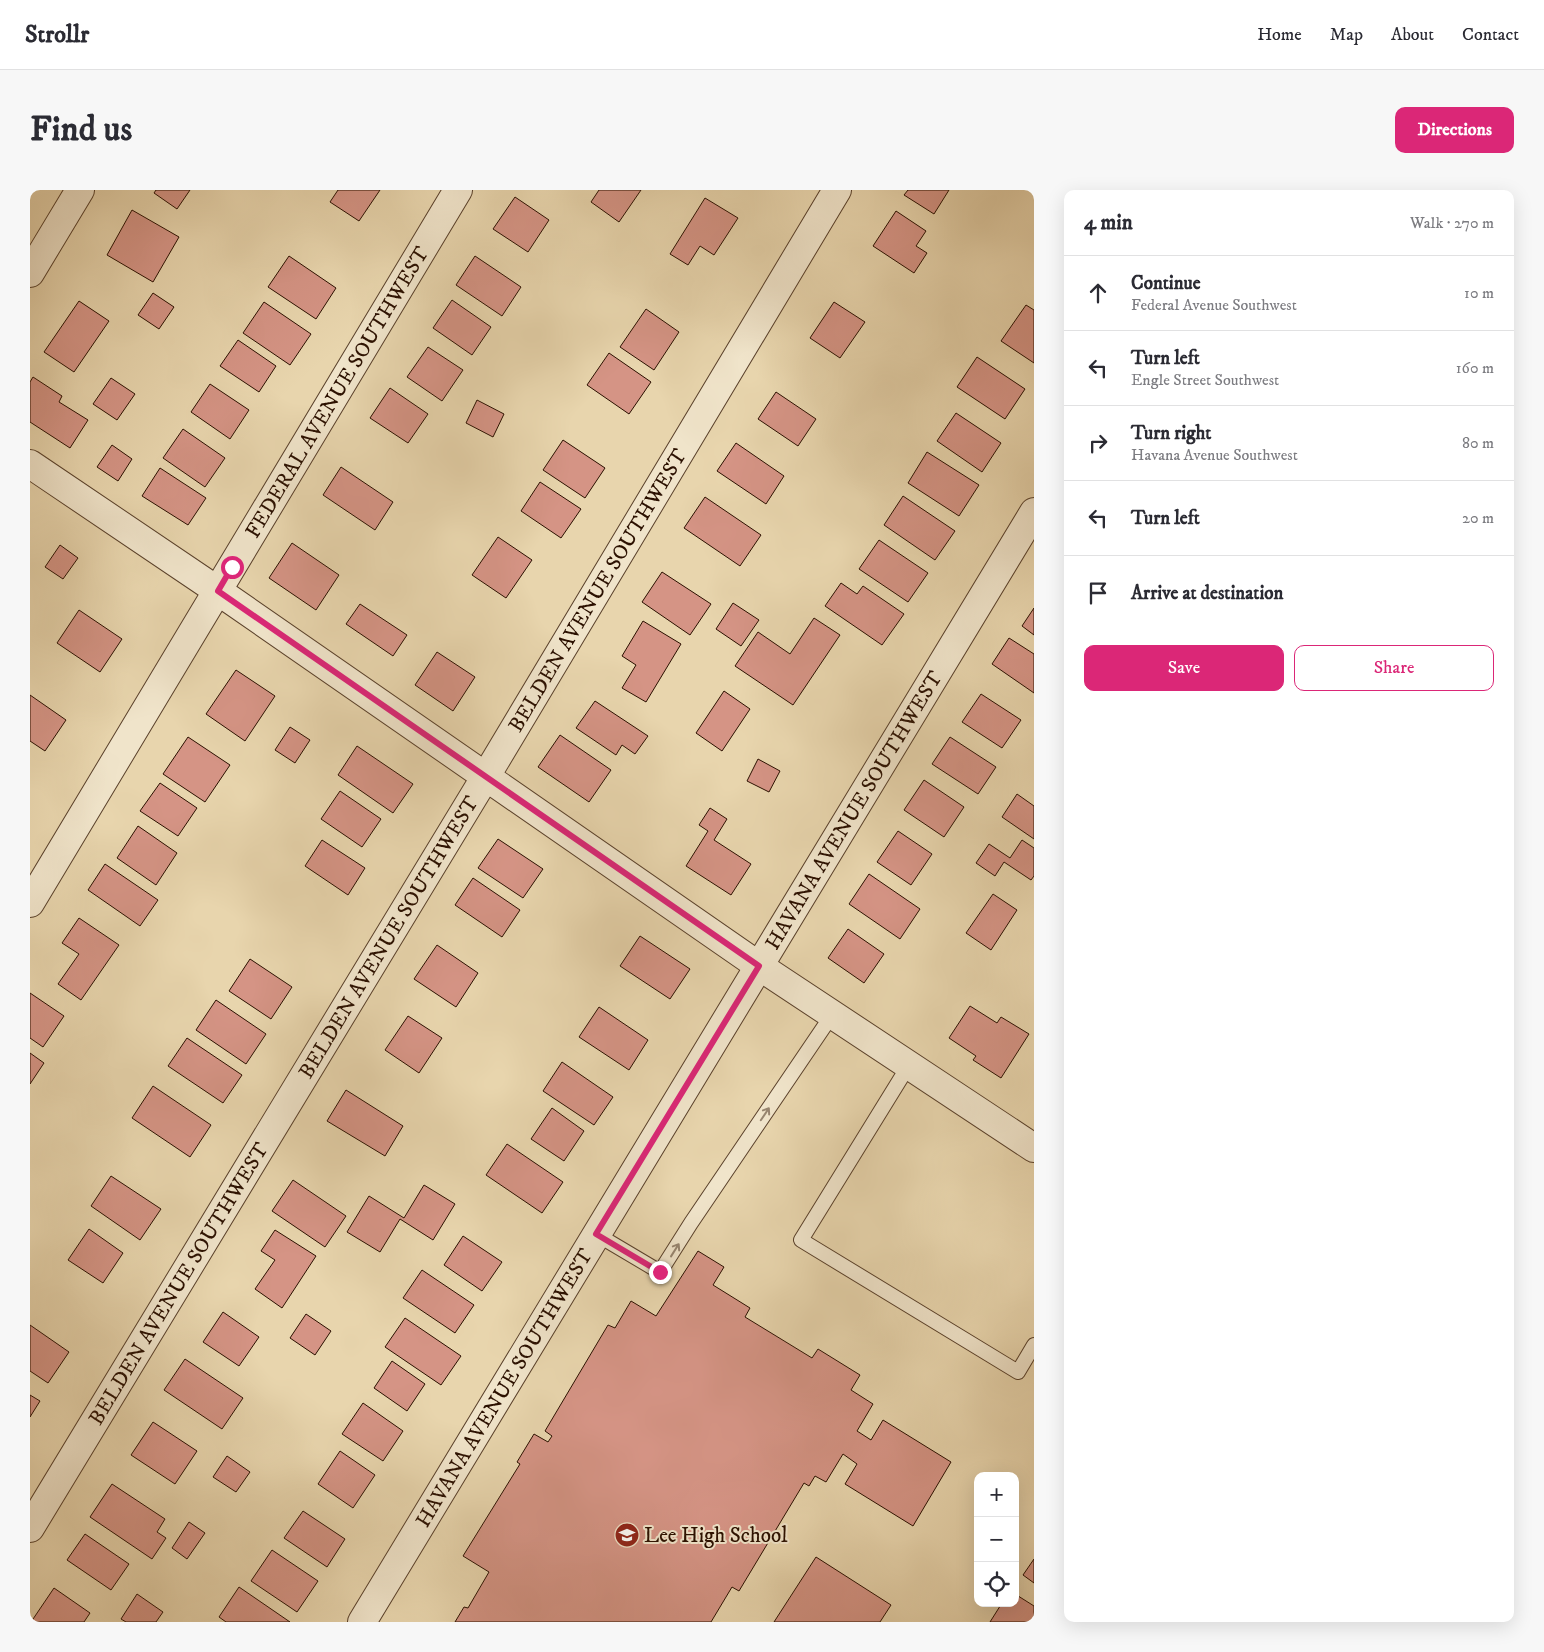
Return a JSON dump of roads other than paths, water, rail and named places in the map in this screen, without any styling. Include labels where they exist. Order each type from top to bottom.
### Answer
[{"type":"street","points":[[30,273],[80,190]]},
{"type":"street","name":"FEDERAL AVENUE SOUTHWEST","points":[[30,903],[458,190]]},
{"type":"street","name":"BELDEN AVENUE SOUTHWEST","points":[[30,1528],[486,776],[837,190]]},
{"type":"street","points":[[30,464],[218,591],[759,966],[1034,1147]]},
{"type":"street","name":"HAVANA AVENUE SOUTHWEST","points":[[362,1622],[1034,512]]},
{"type":"lane","points":[[596,1234],[660,1272],[832,1015]]},
{"type":"lane","points":[[908,1065],[802,1240],[1018,1372],[1034,1345]]},
{"type":"place","name":"Lee High School","points":[[627,1535]]}]
